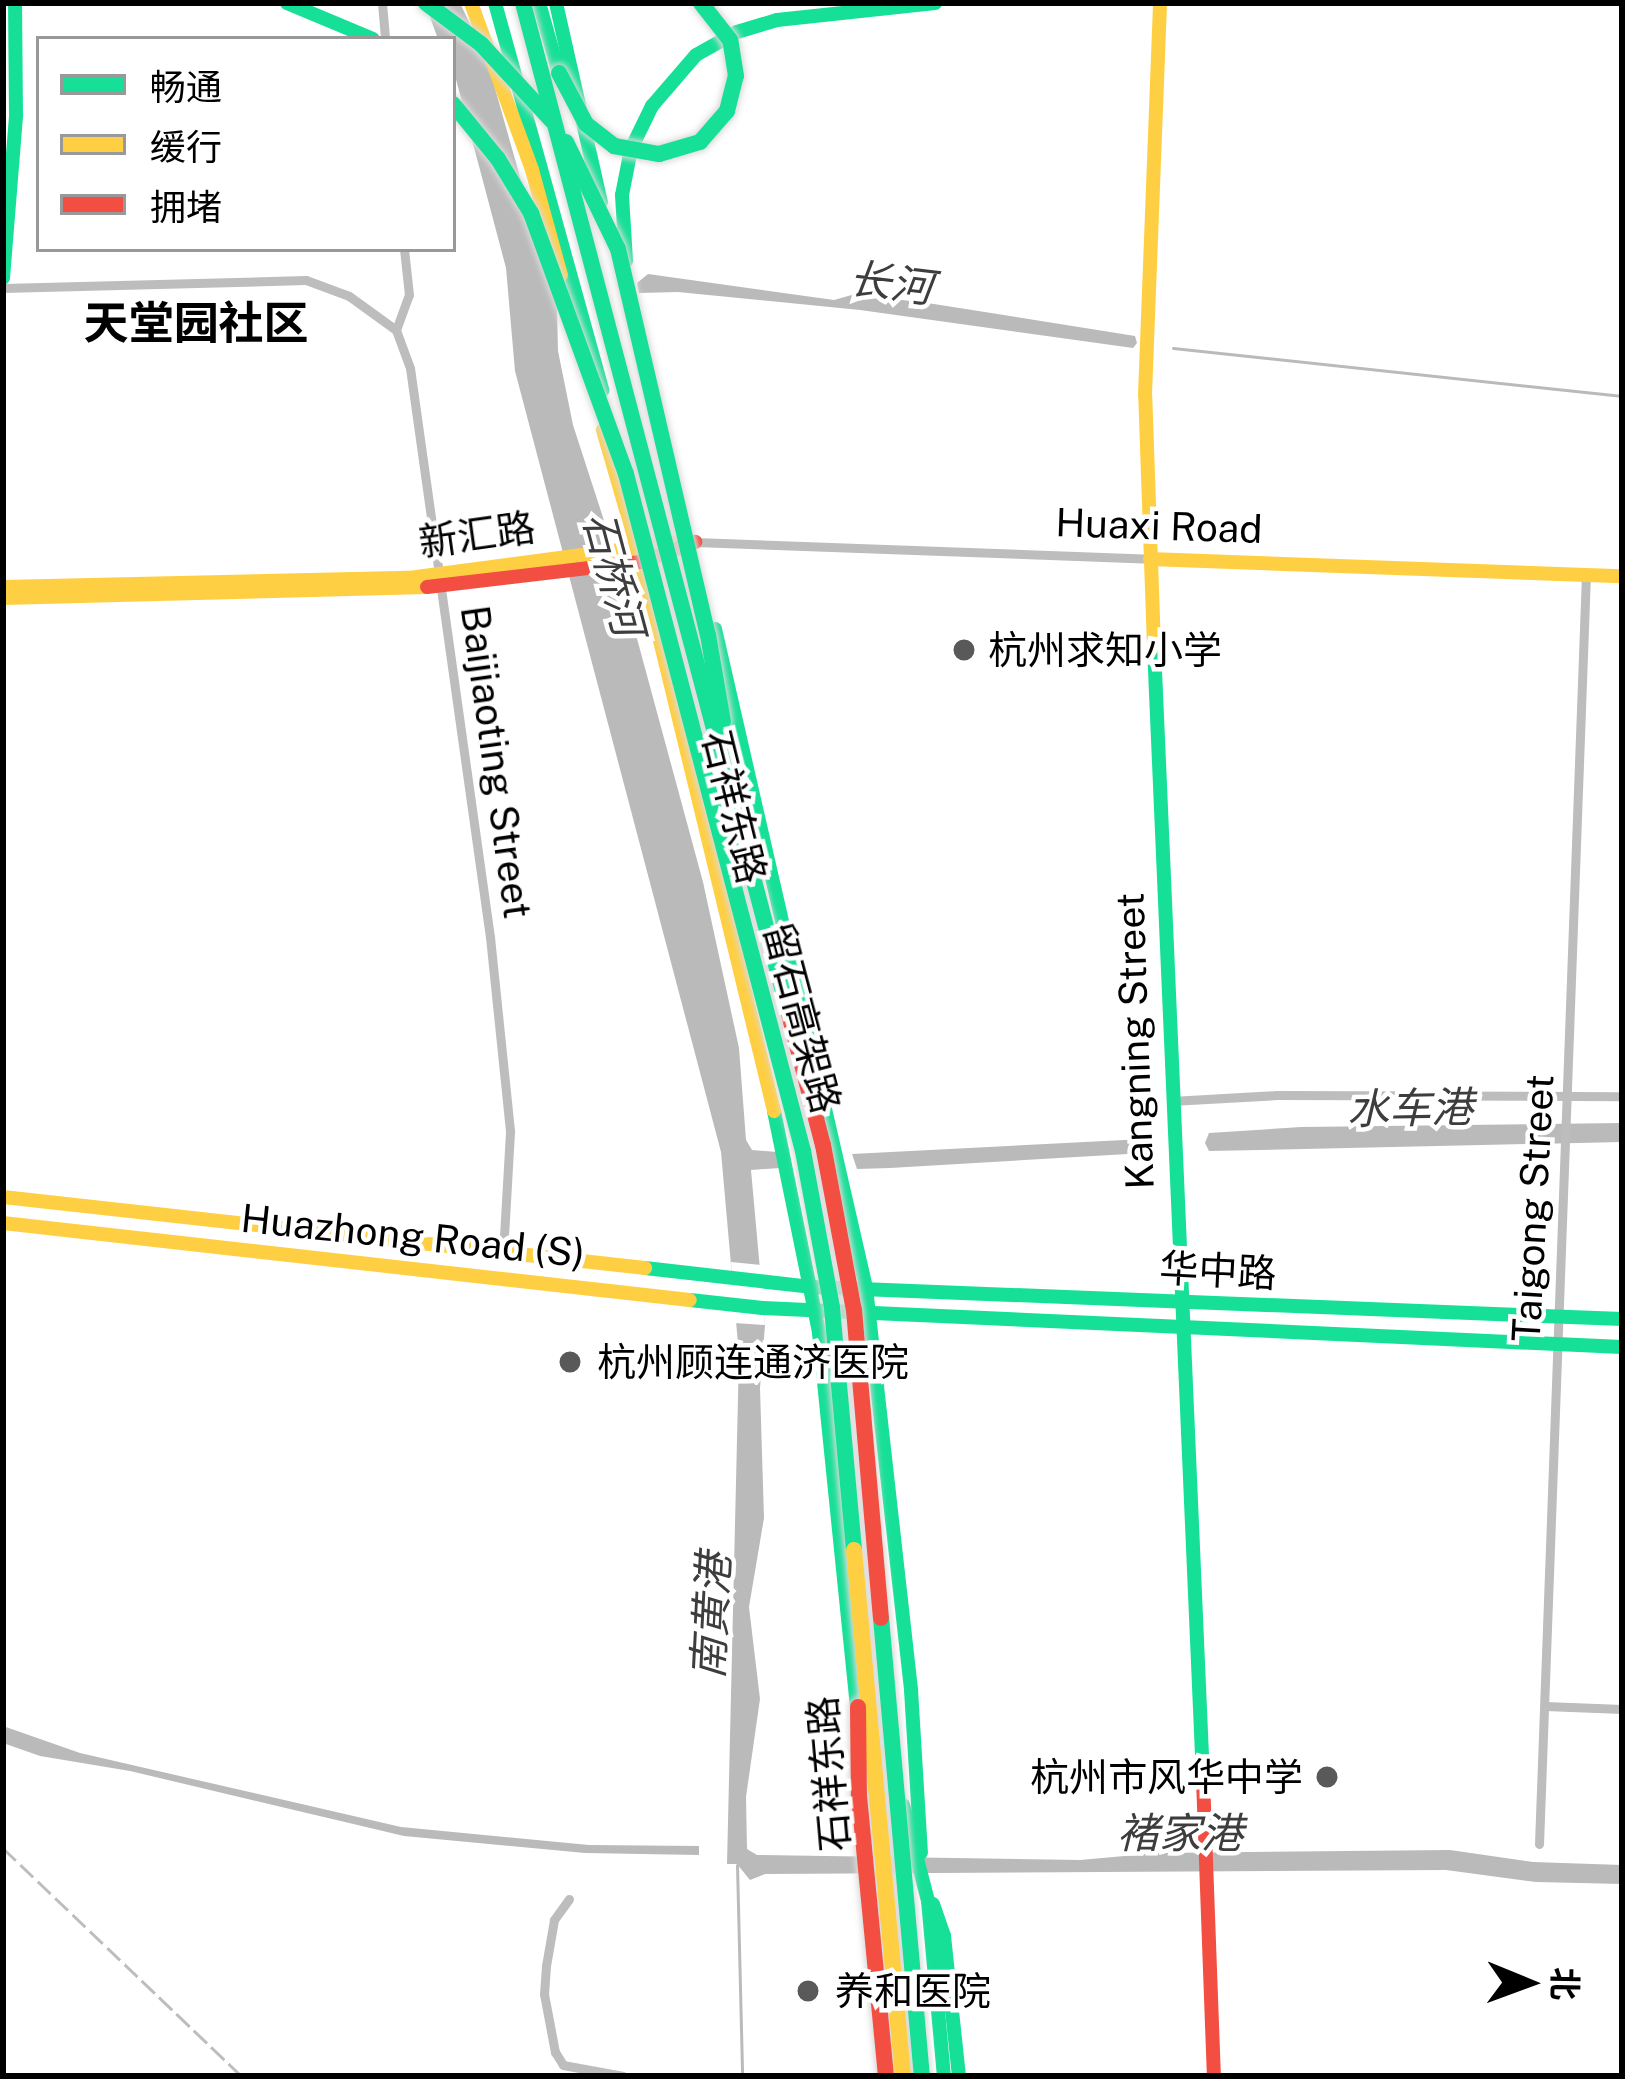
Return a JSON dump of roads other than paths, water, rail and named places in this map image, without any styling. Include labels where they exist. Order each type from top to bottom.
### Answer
[{"type":"main road","points":[[3,278],[16,115],[15,3]]},
{"type":"main road","points":[[286,3],[366,36]]},
{"type":"main road","points":[[426,3],[481,44],[550,118],[608,224],[629,292],[708,635],[742,835]]},
{"type":"main road","name":"石祥东路","points":[[470,3],[532,170],[784,1145],[816,1312],[885,2076]]},
{"type":"main road","name":"留石高架路","points":[[523,3],[823,1145],[854,1310],[922,2076]]},
{"type":"main road","points":[[539,3],[563,84],[586,124],[614,146],[659,154],[709,135],[733,95],[736,58],[730,40],[701,3]]},
{"type":"main road","name":"石祥东路","points":[[556,3],[621,296],[695,542],[866,1288],[911,1690],[921,1853],[944,1936],[959,2076]]},
{"type":"main road","points":[[629,292],[622,223],[627,162],[652,106],[696,56],[737,32],[777,20],[935,3]]},
{"type":"main road","name":"Kangning Street","points":[[1160,3],[1145,395],[1179,1330],[1191,1476],[1214,2076]]},
{"type":"main road","name":"留石高架路","points":[[495,9],[626,474],[803,1151],[832,1308],[903,2076]]},
{"type":"main road","points":[[456,108],[498,159],[531,213],[626,474]]},
{"type":"main road","name":"新汇路","points":[[3,598],[441,580],[695,542]]},
{"type":"main road","name":"Huaxi Road","points":[[1150,559],[1622,576]]},
{"type":"main road","name":"新汇路","points":[[3,587],[441,580]]},
{"type":"main road","name":"Huazhong Road (S)","points":[[3,1197],[811,1287]]},
{"type":"main road","name":"Huazhong Road (S)","points":[[3,1222],[816,1312]]},
{"type":"main road","name":"华中路","points":[[811,1287],[1622,1319]]},
{"type":"main road","name":"华中路","points":[[816,1312],[1622,1347]]},
{"type":"main road","points":[[856,1586],[859,1796],[885,2076]]},
{"type":"main road","points":[[892,1763],[928,1901],[944,2076]]},
{"type":"street","points":[[382,3],[385,36]]},
{"type":"street","points":[[3,288],[306,280],[349,296],[396,330],[409,295],[404,252]]},
{"type":"street","name":"Baijiaoting Street","points":[[396,330],[410,368],[490,937],[510,1132],[503,1252]]},
{"type":"street","name":"Huaxi Road","points":[[695,542],[1150,559]]},
{"type":"street","name":"Taigong Street","points":[[1539,1844],[1586,574]]},
{"type":"street","points":[[1171,1101],[1276,1095],[1622,1096]]},
{"type":"street","points":[[1545,1706],[1622,1709]]},
{"type":"street","points":[[569,1899],[554,1920],[546,1966],[544,1994],[555,2052],[563,2066],[623,2076]]},
{"type":"water","name":"石桥河","points":[[425,3],[460,3],[487,60],[557,308],[558,351],[573,425],[610,539],[703,882],[739,1048],[746,1140],[752,1150],[777,1152],[780,1161],[780,1168],[751,1170],[765,1325],[760,1388],[764,1518],[749,1607],[760,1699],[746,1797],[747,1849],[757,1855],[1080,1860],[1158,1853],[1450,1850],[1533,1862],[1622,1865],[1622,1884],[1536,1882],[1446,1870],[765,1874],[750,1880],[737,1864],[727,1864],[739,1355],[721,1152],[515,371],[506,268],[456,79],[456,36],[437,36]]},
{"type":"water","points":[[648,274],[834,300],[855,294],[934,304],[1135,336],[1137,343],[1133,348],[860,310],[678,292],[639,293],[637,283]]},
{"type":"water","points":[[1622,1123],[1622,1142],[1209,1151],[1205,1143],[1209,1133],[1301,1127]]},
{"type":"water","points":[[1144,1139],[1145,1153],[890,1168],[857,1169],[852,1154]]},
{"type":"water","points":[[3,1726],[80,1753],[401,1827],[589,1845],[699,1846],[699,1855],[585,1853],[404,1836],[130,1771],[40,1756],[3,1743]]},
{"type":"waterway","name":"长河","points":[[1173,348],[1622,396]]},
{"type":"waterway","name":"南黄港","points":[[737,1865],[742,2076]]},
{"type":"railway","points":[[3,1848],[242,2076]]},
{"type":"place","name":"杭州求知小学","points":[[964,650]]},
{"type":"place","name":"杭州顾连通济医院","points":[[570,1362]]},
{"type":"place","name":"杭州市风华中学","points":[[1327,1777]]},
{"type":"place","name":"养和医院","points":[[808,1991]]},
{"type":"district","name":"天堂园社区","points":[[196,323]]},
{"type":"water label","name":"水车港","points":[[1410,1108]]},
{"type":"water label","name":"褚家港","points":[[1180,1833]]}]
